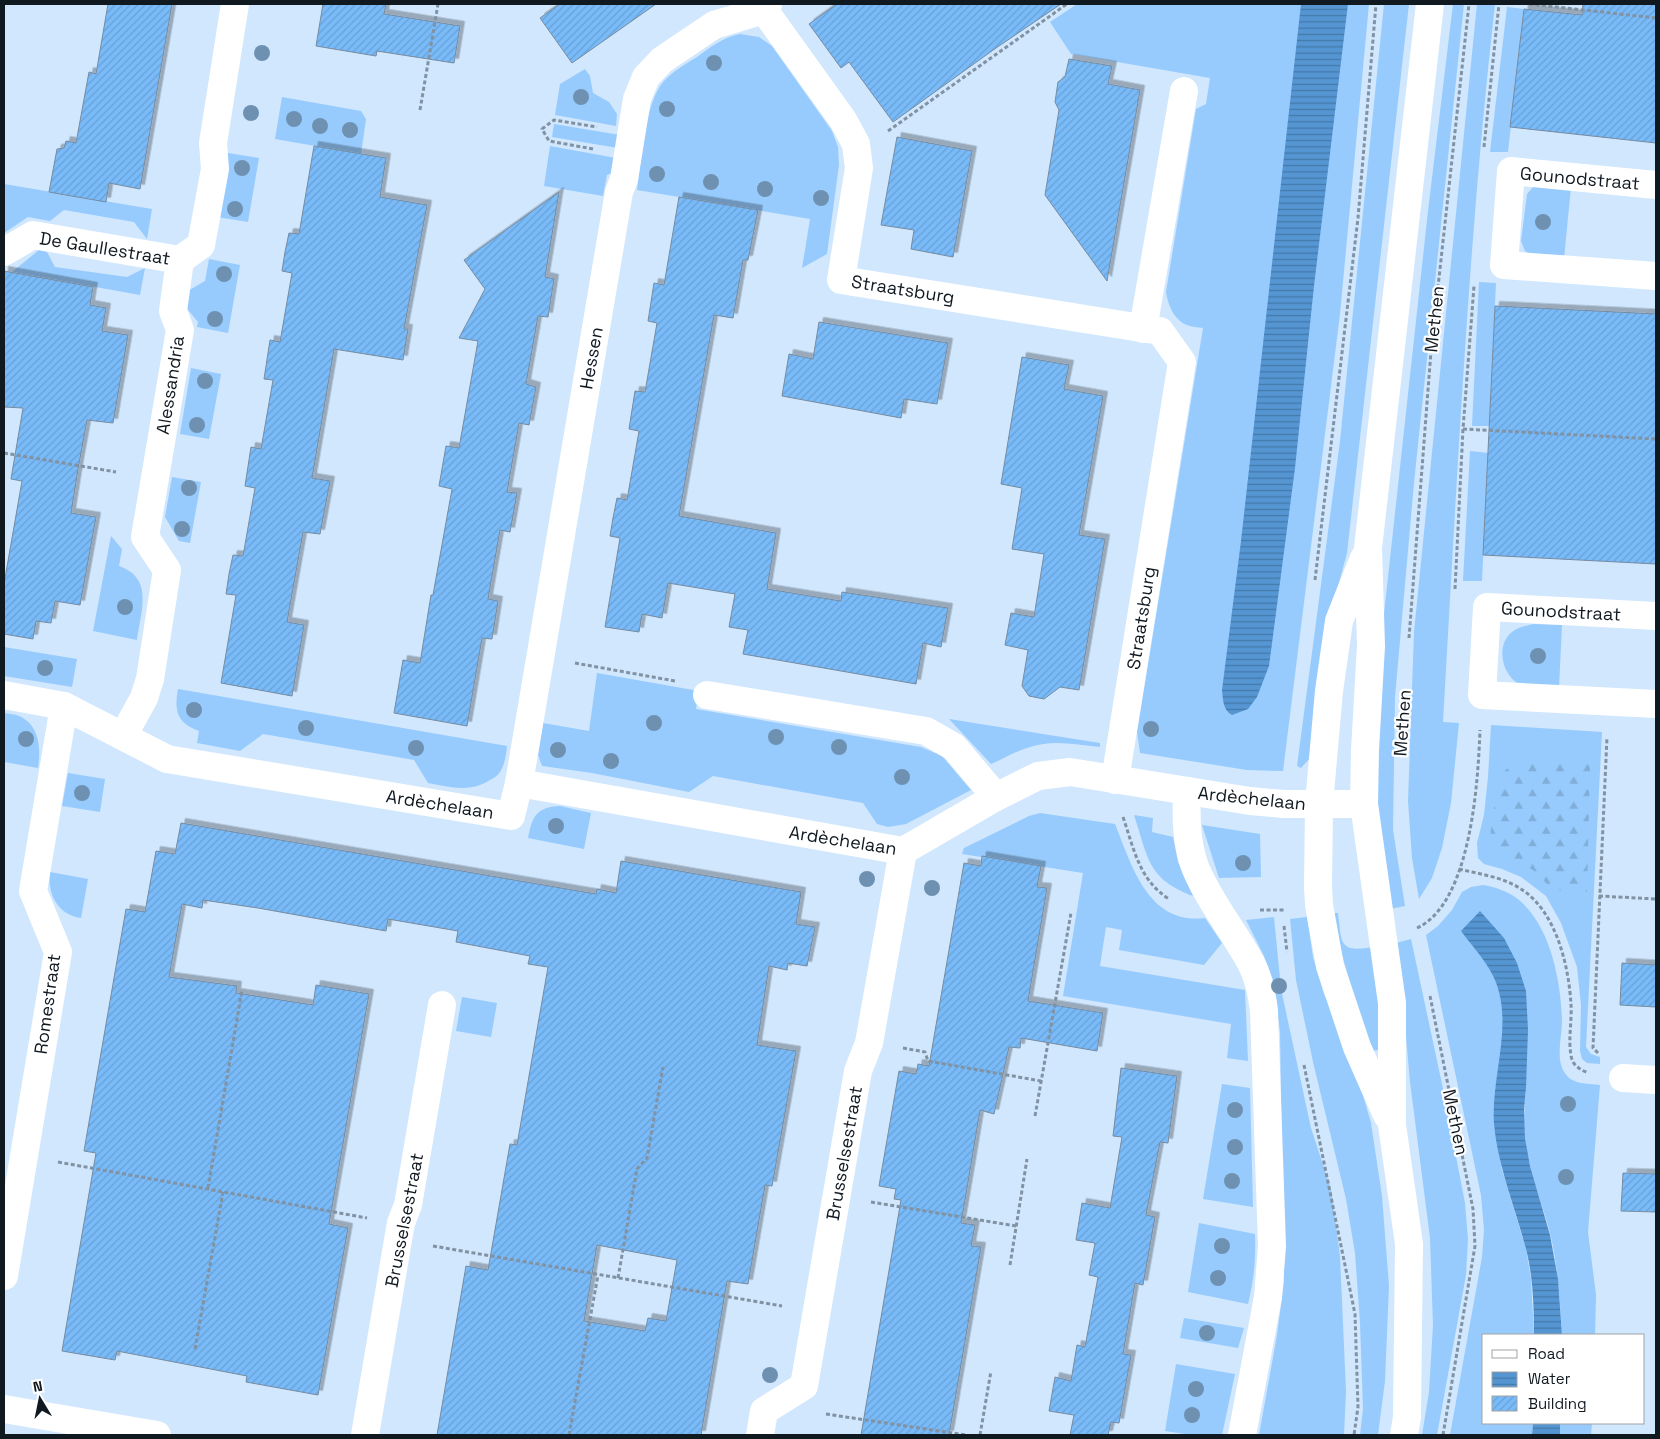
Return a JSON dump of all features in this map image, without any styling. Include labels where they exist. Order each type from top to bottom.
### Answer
[{"type":"street","points":[[180,260],[201,246],[214,169],[213,143],[235,4]]},
{"type":"street","name":"Methen","points":[[1404,1435],[1407,1417],[1409,1244],[1392,1126],[1392,1003],[1364,804],[1371,646],[1368,548],[1430,4]]},
{"type":"street","name":"Straatsburg","points":[[766,7],[843,120],[856,144],[859,168],[841,280],[1160,331],[1182,362],[1114,780]]},
{"type":"street","name":"Hessen","points":[[519,783],[617,202],[630,144],[637,99],[646,77],[662,60],[714,25],[766,7]]},
{"type":"street","points":[[1143,328],[1184,91]]},
{"type":"street","name":"Gounodstraat","points":[[1656,185],[1512,171],[1504,265],[1656,276]]},
{"type":"street","name":"De Gaullestraat","points":[[4,252],[33,234],[180,260]]},
{"type":"street","name":"Alessandria","points":[[122,736],[144,698],[150,678],[167,570],[145,536],[180,330],[173,311],[180,260]]},
{"type":"street","name":"Methen","points":[[1368,548],[1339,621],[1329,691],[1320,804],[1319,905],[1330,966],[1357,1047],[1392,1126]]},
{"type":"street","name":"Gounodstraat","points":[[1482,695],[1487,607],[1656,616]]},
{"type":"street","name":"Ardèchelaan","points":[[4,695],[64,706],[167,759],[511,816],[519,783],[903,851],[996,797],[1038,776],[1054,773],[1070,772],[1250,801],[1284,804],[1364,804]]},
{"type":"street","points":[[707,695],[926,731],[954,747],[996,797]]},
{"type":"street","points":[[1482,695],[1656,704]]},
{"type":"street","name":"Romestraat","points":[[4,1276],[16,1161],[58,952],[33,892],[64,706]]},
{"type":"street","points":[[1186,791],[1186,830],[1195,866],[1218,910],[1252,964],[1260,987],[1264,1011],[1272,1246],[1268,1297],[1242,1435]]},
{"type":"street","name":"Brusselsestraat","points":[[760,1435],[764,1411],[804,1386],[858,1071],[869,1043],[903,851]]},
{"type":"street","name":"Brusselsestraat","points":[[365,1435],[400,1231],[408,1205],[442,1005]]},
{"type":"street","points":[[1623,1078],[1656,1080]]},
{"type":"street","points":[[4,1409],[157,1435]]},
{"type":"path","points":[[420,110],[438,4]]},
{"type":"path","points":[[856,144],[875,140],[1067,4]]},
{"type":"path","name":"Methen","points":[[1409,640],[1431,351],[1469,4]]},
{"type":"path","points":[[1484,154],[1499,4]]},
{"type":"path","points":[[1529,4],[1656,18]]},
{"type":"path","points":[[554,120],[630,144],[550,141],[542,129],[554,120]]},
{"type":"path","points":[[1455,592],[1474,286]]},
{"type":"path","points":[[1464,429],[1656,438]]},
{"type":"path","points":[[4,453],[116,472]]},
{"type":"path","points":[[540,657],[702,685],[707,695]]},
{"type":"path","points":[[1415,921],[1416,929],[1434,917],[1450,894],[1459,870],[1473,819],[1479,765],[1482,695]]},
{"type":"path","points":[[1608,701],[1593,1048],[1623,1078]]},
{"type":"path","points":[[1459,870],[1496,878],[1513,885],[1521,889],[1537,903],[1552,927],[1563,952],[1571,1005],[1570,1056],[1576,1067],[1590,1074],[1623,1078]]},
{"type":"path","points":[[1600,896],[1656,899]]},
{"type":"path","points":[[1034,1116],[1070,913]]},
{"type":"path","name":"Methen","points":[[1428,987],[1474,1209],[1475,1246],[1443,1435]]},
{"type":"path","points":[[208,1188],[242,990]]},
{"type":"path","points":[[869,1043],[926,1052],[928,1061],[1041,1081]]},
{"type":"path","points":[[618,1278],[637,1169],[647,1158],[662,1066]]},
{"type":"path","points":[[1010,1266],[1027,1159]]},
{"type":"path","points":[[16,1161],[208,1188],[598,1275],[817,1311]]},
{"type":"path","points":[[195,1349],[223,1192]]},
{"type":"path","points":[[837,1197],[1016,1226]]},
{"type":"path","points":[[569,1435],[598,1275]]},
{"type":"path","points":[[980,1435],[991,1371]]},
{"type":"path","points":[[784,1398],[803,1410],[966,1435]]},
{"type":"path","points":[[932,1435],[933,1430]]},
{"type":"green space","points":[[1077,4],[1369,4],[1340,314],[1283,771],[1247,770],[1140,753],[1137,732],[1203,328],[1182,323],[1170,307],[1166,292],[1196,109],[1206,104],[1210,78],[1071,54],[1050,22]]},
{"type":"green space","points":[[1384,4],[1409,4],[1347,553],[1333,605],[1310,758],[1301,768],[1297,766],[1340,441]]},
{"type":"green space","points":[[1453,4],[1464,4],[1414,483],[1395,697],[1393,830],[1405,906],[1390,909],[1375,805],[1383,623],[1428,211]]},
{"type":"green space","points":[[1477,4],[1495,4],[1470,272],[1443,722],[1459,723],[1451,803],[1442,848],[1432,878],[1419,899],[1412,858],[1408,801],[1414,632]]},
{"type":"green space","points":[[1507,7],[1524,9],[1508,152],[1490,152]]},
{"type":"green space","points":[[740,34],[759,37],[772,46],[832,131],[838,147],[839,165],[827,254],[802,268],[810,219],[637,190],[645,129],[660,86],[675,71],[712,46],[728,37]]},
{"type":"green space","points":[[585,69],[590,76],[593,93],[609,102],[617,114],[616,126],[555,115],[560,84]]},
{"type":"green space","points":[[282,97],[361,111],[366,119],[361,154],[275,139]]},
{"type":"green space","points":[[554,124],[620,135],[618,148],[552,137]]},
{"type":"green space","points":[[550,146],[616,158],[614,172],[607,175],[603,196],[544,186]]},
{"type":"green space","points":[[228,153],[259,158],[248,222],[217,217]]},
{"type":"green space","points":[[4,184],[152,209],[147,239],[134,222],[64,210],[50,221],[28,217],[4,233]]},
{"type":"green space","points":[[1534,186],[1571,187],[1564,259],[1535,257],[1525,251],[1521,241],[1527,194]]},
{"type":"green space","points":[[39,250],[47,252],[55,267],[127,277],[145,268],[140,295],[12,272]]},
{"type":"green space","points":[[209,259],[240,265],[228,333],[197,327],[198,322],[184,305],[186,292],[205,281]]},
{"type":"green space","points":[[1479,282],[1496,283],[1489,426],[1472,426]]},
{"type":"green space","points":[[191,368],[221,374],[209,439],[180,434]]},
{"type":"green space","points":[[1470,451],[1488,453],[1482,581],[1463,581]]},
{"type":"green space","points":[[172,477],[201,482],[190,543],[179,541],[165,517]]},
{"type":"green space","points":[[111,536],[122,549],[119,566],[130,571],[141,587],[143,597],[137,640],[93,631]]},
{"type":"green space","points":[[1533,624],[1562,625],[1559,688],[1524,686],[1517,683],[1506,670],[1502,654],[1506,638],[1517,629]]},
{"type":"green space","points":[[4,647],[77,659],[72,687],[4,676]]},
{"type":"green space","points":[[597,673],[699,691],[696,709],[921,747],[942,756],[971,790],[906,824],[888,827],[877,824],[863,803],[713,776],[689,792],[592,773],[542,766],[538,755],[543,723],[589,731]]},
{"type":"green space","points":[[178,689],[507,746],[505,759],[497,776],[475,787],[460,788],[428,783],[414,760],[263,734],[240,751],[197,743],[199,731],[186,724],[177,710]]},
{"type":"green space","points":[[4,713],[14,714],[26,720],[35,731],[39,746],[38,768],[4,762]]},
{"type":"green space","points":[[949,719],[1100,743],[1100,747],[1063,743],[1036,745],[991,764]]},
{"type":"green space","points":[[1491,725],[1602,732],[1586,1047],[1591,1054],[1600,1057],[1600,1064],[1587,1063],[1582,1059],[1580,1051],[1581,1005],[1577,967],[1561,923],[1546,896],[1521,877],[1484,864],[1478,858],[1477,843],[1484,815]]},
{"type":"green space","points":[[1518,759],[1590,764],[1587,892],[1553,890],[1533,870],[1502,854],[1490,837],[1498,777]]},
{"type":"green space","points":[[68,773],[105,779],[100,812],[62,806]]},
{"type":"green space","points":[[560,806],[591,813],[584,849],[528,838],[531,824],[536,814],[545,808]]},
{"type":"green space","points":[[1040,813],[1115,824],[1136,874],[1156,902],[1169,912],[1185,918],[1205,918],[1222,943],[1204,965],[1119,950],[1122,930],[1106,927],[1100,966],[1245,990],[1248,1061],[1227,1058],[1231,1024],[1063,996],[1083,873],[962,854],[964,848],[1029,816]]},
{"type":"green space","points":[[1134,815],[1153,818],[1152,832],[1173,837],[1178,862],[1193,896],[1166,882],[1158,874],[1147,855]]},
{"type":"green space","points":[[1202,825],[1260,834],[1261,877],[1219,878]]},
{"type":"green space","points":[[50,872],[88,879],[81,918],[66,913],[60,908],[50,888]]},
{"type":"green space","points":[[1483,885],[1507,892],[1527,908],[1537,921],[1545,936],[1556,970],[1561,1005],[1560,1059],[1563,1070],[1574,1081],[1600,1085],[1588,1232],[1596,1295],[1595,1334],[1562,1334],[1553,1245],[1532,1174],[1527,1149],[1524,1125],[1526,1088],[1495,1087],[1494,1124],[1502,1170],[1526,1249],[1531,1279],[1534,1334],[1482,1334],[1482,1424],[1533,1424],[1532,1435],[1450,1435],[1482,1257],[1484,1230],[1481,1195],[1426,935],[1438,926],[1452,910],[1462,892],[1471,887]]},
{"type":"green space","points":[[1334,913],[1338,913],[1340,932],[1344,944],[1353,948],[1373,947],[1381,1003],[1382,1049],[1373,1051],[1370,1047],[1349,981]]},
{"type":"green space","points":[[1274,917],[1281,989],[1311,1128],[1331,1189],[1340,1256],[1346,1391],[1344,1435],[1259,1435],[1277,1335],[1284,1282],[1280,1032],[1273,980],[1264,956],[1246,920]]},
{"type":"green space","points":[[1307,917],[1313,957],[1324,994],[1342,1031],[1371,1123],[1382,1196],[1389,1286],[1385,1381],[1378,1435],[1360,1435],[1363,1409],[1355,1253],[1346,1199],[1313,1062],[1296,980],[1290,919]]},
{"type":"green space","points":[[1411,939],[1465,1203],[1468,1239],[1466,1275],[1437,1435],[1422,1435],[1429,1392],[1433,1325],[1430,1238],[1410,1082],[1396,943]]},
{"type":"green space","points":[[462,997],[497,1003],[491,1037],[456,1031]]},
{"type":"green space","points":[[1222,1084],[1250,1088],[1253,1207],[1203,1199]]},
{"type":"green space","points":[[1199,1223],[1255,1234],[1254,1269],[1248,1304],[1188,1292]]},
{"type":"green space","points":[[1184,1318],[1244,1328],[1238,1348],[1180,1338]]},
{"type":"green space","points":[[1176,1364],[1235,1374],[1222,1435],[1192,1435],[1165,1431]]},
{"type":"green space","points":[[1560,1424],[1592,1424],[1591,1435],[1560,1435]]},
{"type":"water","points":[[1301,4],[1348,4],[1314,286],[1295,468],[1269,666],[1257,697],[1248,709],[1232,715],[1225,708],[1222,690],[1241,541]]},
{"type":"water","points":[[1480,911],[1504,938],[1517,963],[1526,991],[1528,1030],[1524,1110],[1525,1138],[1530,1166],[1550,1235],[1558,1279],[1562,1334],[1534,1334],[1533,1292],[1528,1259],[1499,1156],[1494,1124],[1502,1008],[1493,975],[1461,931]]},
{"type":"water","points":[[1533,1424],[1560,1424],[1560,1435],[1532,1435]]},
{"type":"building","points":[[108,4],[172,4],[140,189],[109,183],[106,202],[49,192],[57,149],[64,148],[66,141],[76,143],[89,72],[96,74]]},
{"type":"building","points":[[323,4],[386,4],[384,14],[460,26],[454,63],[377,51],[376,56],[316,46]]},
{"type":"building","points":[[560,4],[656,4],[572,63],[540,18]]},
{"type":"building","points":[[837,4],[1061,4],[893,122],[849,62],[841,68],[809,24]]},
{"type":"building","points":[[1583,4],[1656,4],[1656,143],[1510,127],[1524,9],[1582,15]]},
{"type":"building","points":[[1069,59],[1112,66],[1108,84],[1140,90],[1107,281],[1045,195],[1059,110],[1055,102],[1058,82],[1065,77]]},
{"type":"building","points":[[897,137],[972,151],[953,257],[911,249],[914,230],[881,225]]},
{"type":"building","points":[[314,146],[386,158],[380,197],[427,205],[404,329],[408,329],[403,360],[334,349],[312,478],[330,481],[320,534],[303,532],[287,622],[304,625],[292,696],[221,683],[236,595],[226,594],[229,574],[233,555],[243,556],[255,488],[245,486],[251,447],[261,449],[273,380],[264,379],[270,340],[280,342],[292,273],[282,271],[285,252],[289,233],[299,234]]},
{"type":"building","points":[[559,192],[545,277],[554,279],[548,317],[538,316],[526,384],[536,387],[529,425],[519,423],[507,492],[517,493],[510,532],[500,530],[488,599],[498,601],[492,639],[482,638],[467,726],[394,713],[403,660],[420,663],[452,489],[439,486],[446,446],[459,448],[478,341],[459,338],[485,289],[464,260]]},
{"type":"building","points":[[679,197],[758,210],[748,260],[743,260],[733,318],[714,315],[679,516],[776,533],[767,589],[841,601],[842,592],[948,608],[941,647],[923,643],[916,684],[743,654],[748,630],[729,627],[735,594],[668,583],[662,618],[642,614],[639,632],[605,627],[620,538],[610,536],[613,518],[617,498],[627,500],[639,431],[629,429],[635,391],[645,392],[657,323],[648,321],[654,283],[664,285]]},
{"type":"building","points":[[4,271],[93,287],[90,305],[106,308],[102,331],[128,335],[113,423],[87,420],[78,469],[71,513],[96,517],[80,605],[55,601],[51,623],[36,621],[33,639],[4,634],[4,584],[22,481],[11,479],[23,408],[4,407]]},
{"type":"building","points":[[1495,306],[1656,314],[1656,564],[1483,555]]},
{"type":"building","points":[[819,322],[948,343],[937,404],[904,399],[901,418],[782,396],[789,354],[813,359]]},
{"type":"building","points":[[1022,357],[1069,365],[1064,389],[1103,396],[1079,535],[1105,539],[1079,690],[1060,687],[1044,699],[1029,696],[1022,686],[1028,650],[1005,645],[1011,613],[1034,617],[1044,554],[1012,549],[1022,488],[1001,484]]},
{"type":"building","points":[[181,823],[596,894],[597,889],[616,893],[621,861],[801,892],[796,924],[815,927],[807,966],[788,963],[787,970],[769,966],[757,1045],[796,1051],[772,1186],[765,1185],[748,1284],[727,1281],[701,1435],[437,1435],[466,1266],[488,1270],[510,1144],[517,1145],[548,967],[528,964],[530,956],[456,942],[458,931],[388,919],[386,931],[203,900],[202,908],[182,904],[169,977],[237,986],[236,993],[313,1005],[316,985],[369,994],[329,1224],[348,1228],[318,1395],[246,1382],[247,1376],[117,1351],[115,1360],[62,1351],[96,1153],[84,1151],[126,909],[145,912],[156,851],[175,854]],"holes":[[[597,1245],[677,1260],[666,1321],[648,1318],[645,1331],[584,1321]]]},
{"type":"building","points":[[982,856],[1041,866],[1037,887],[1047,888],[1028,1001],[1103,1013],[1097,1051],[1021,1038],[1020,1048],[1009,1047],[994,1114],[980,1110],[961,1223],[975,1225],[971,1246],[981,1247],[949,1435],[861,1435],[901,1200],[894,1199],[896,1189],[879,1186],[899,1071],[916,1074],[918,1064],[929,1066],[964,863],[981,866]]},
{"type":"building","points":[[1622,963],[1656,965],[1656,1007],[1620,1005]]},
{"type":"building","points":[[1121,1068],[1177,1076],[1168,1143],[1160,1142],[1146,1215],[1155,1217],[1143,1285],[1135,1283],[1123,1354],[1131,1355],[1119,1423],[1111,1422],[1108,1435],[1070,1435],[1074,1415],[1049,1411],[1055,1377],[1071,1381],[1077,1345],[1085,1347],[1098,1277],[1089,1275],[1095,1243],[1076,1240],[1082,1203],[1110,1208],[1122,1137],[1113,1136]]},
{"type":"building","points":[[1623,1173],[1656,1174],[1656,1212],[1621,1211]]}]
